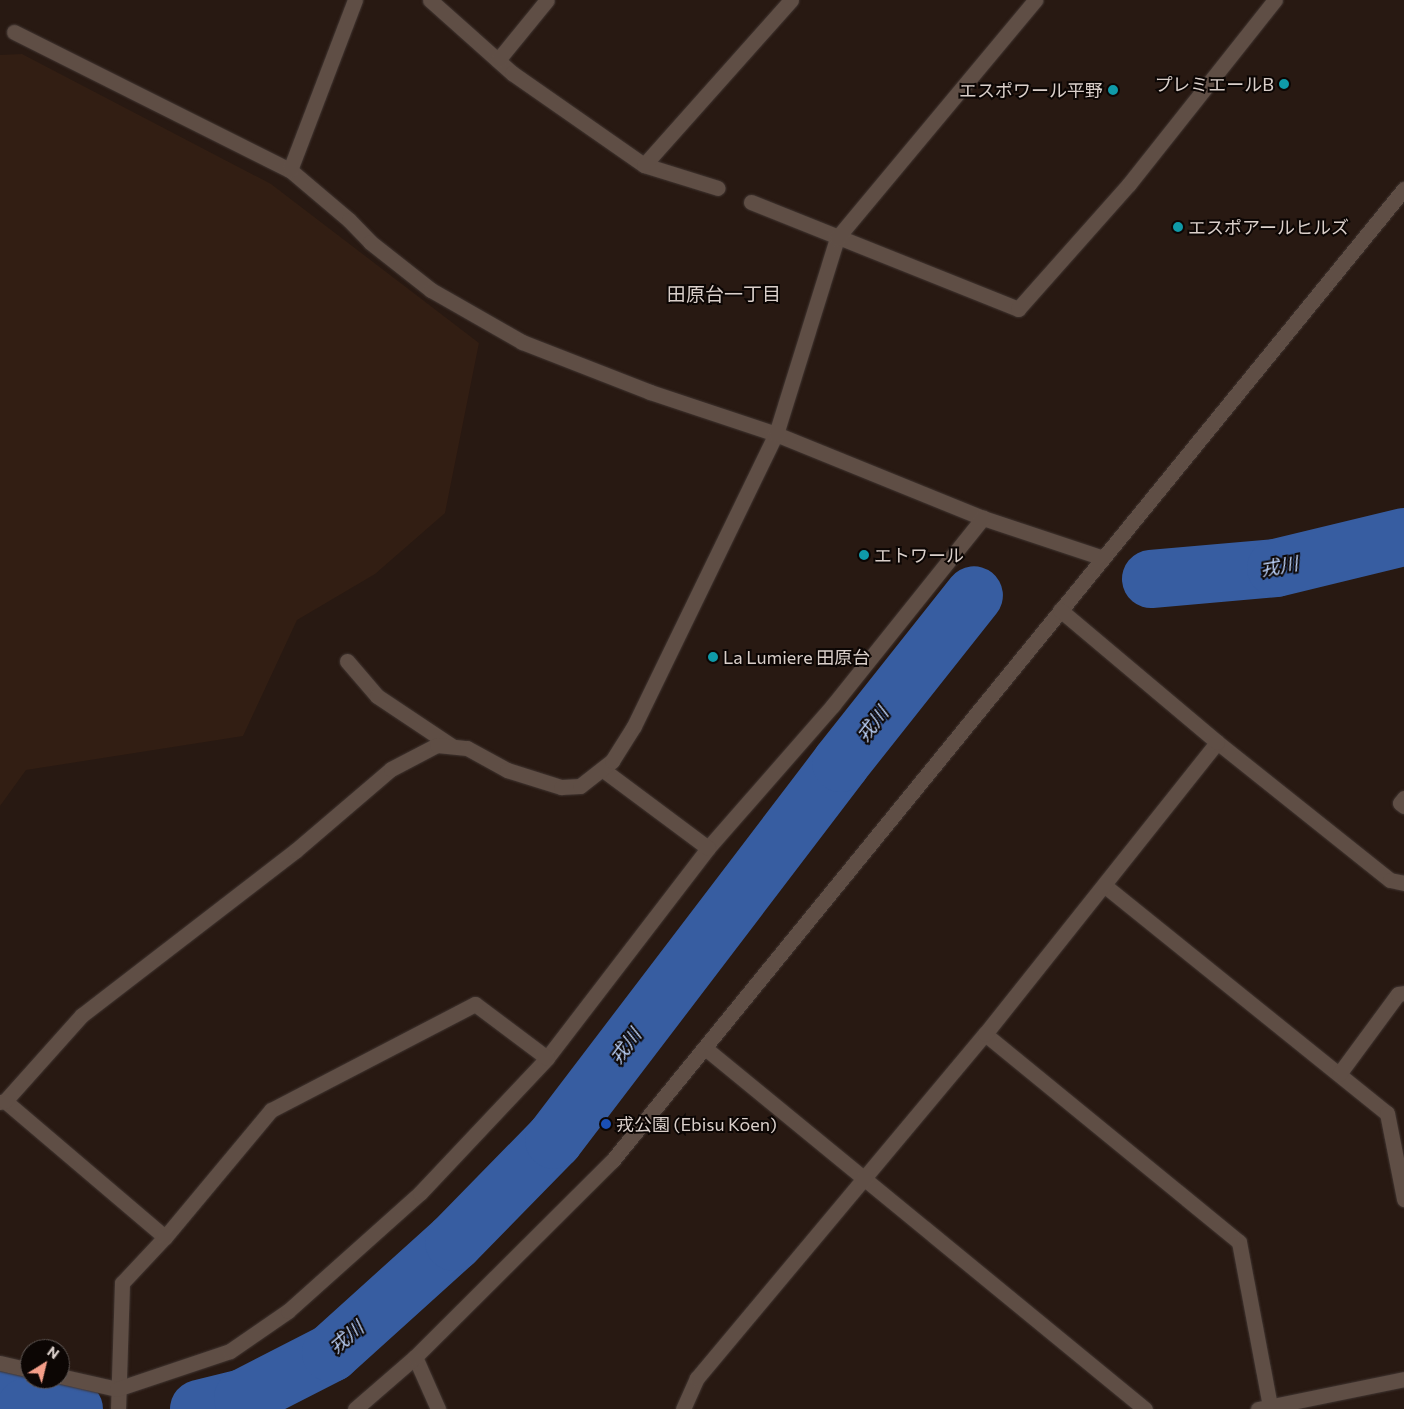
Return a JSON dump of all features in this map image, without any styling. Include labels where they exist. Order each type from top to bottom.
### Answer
[{"type":"street","points":[[290,170],[356,0]]},
{"type":"street","points":[[430,0],[498,60],[644,165],[718,188]]},
{"type":"street","points":[[498,60],[547,0]]},
{"type":"street","points":[[644,165],[791,0]]},
{"type":"street","points":[[165,1237],[3,1102],[82,1014],[295,851],[391,769],[437,745],[467,748],[507,770],[560,787],[580,786],[612,762],[634,726],[776,434],[837,238],[1035,0]]},
{"type":"street","points":[[751,202],[837,238],[1018,308],[1129,184],[1275,0]]},
{"type":"street","points":[[14,32],[290,170],[349,220],[370,242],[431,290],[522,342],[650,392],[776,434],[983,518],[1102,558]]},
{"type":"street","points":[[355,1409],[415,1357],[612,1161],[1404,189]]},
{"type":"street","points":[[70,1378],[117,1388],[230,1351],[288,1312],[420,1193],[547,1058],[708,848],[833,705],[983,518]]},
{"type":"street","points":[[1060,610],[1217,742],[1390,880],[1404,883]]},
{"type":"street","points":[[347,660],[376,696],[453,747]]},
{"type":"street","points":[[683,1409],[697,1378],[985,1034],[1217,742]]},
{"type":"street","points":[[602,769],[708,848]]},
{"type":"street","points":[[1404,798],[1400,803],[1404,806]]},
{"type":"street","points":[[1104,885],[1387,1113],[1404,1198]]},
{"type":"street","points":[[1339,1074],[1398,994],[1404,993]]},
{"type":"street","points":[[118,1409],[117,1388],[122,1284],[165,1237],[271,1110],[475,1004],[547,1058]]},
{"type":"street","points":[[985,1034],[1239,1242],[1264,1408],[1404,1379]]},
{"type":"street","points":[[705,1048],[1145,1409]]},
{"type":"street","points":[[415,1357],[438,1409]]},
{"type":"street","points":[[0,1363],[20,1368]]},
{"type":"shaded area","points":[[22,54],[271,184],[479,343],[445,513],[375,574],[297,620],[243,736],[26,770],[0,806],[0,55]]},
{"type":"waterway","name":"戎川","points":[[1151,579],[1276,568],[1404,537]]},
{"type":"waterway","name":"戎川","points":[[199,1409],[243,1398],[331,1353],[454,1242],[554,1140],[841,763],[974,595]]},
{"type":"waterway","name":"戎川","points":[[0,1400],[26,1407],[74,1409]]},
{"type":"place","name":"プレミエールB","points":[[1284,84]]},
{"type":"place","name":"エスポワール平野","points":[[1113,90]]},
{"type":"place","name":"エスポアールヒルズ","points":[[1178,227]]},
{"type":"place","name":"エトワール","points":[[864,555]]},
{"type":"place","name":"La Lumiere 田原台","points":[[713,657]]},
{"type":"place","name":"戎公園 (Ebisu Kōen)","points":[[606,1124]]},
{"type":"district","name":"田原台一丁目","points":[[724,294]]}]
